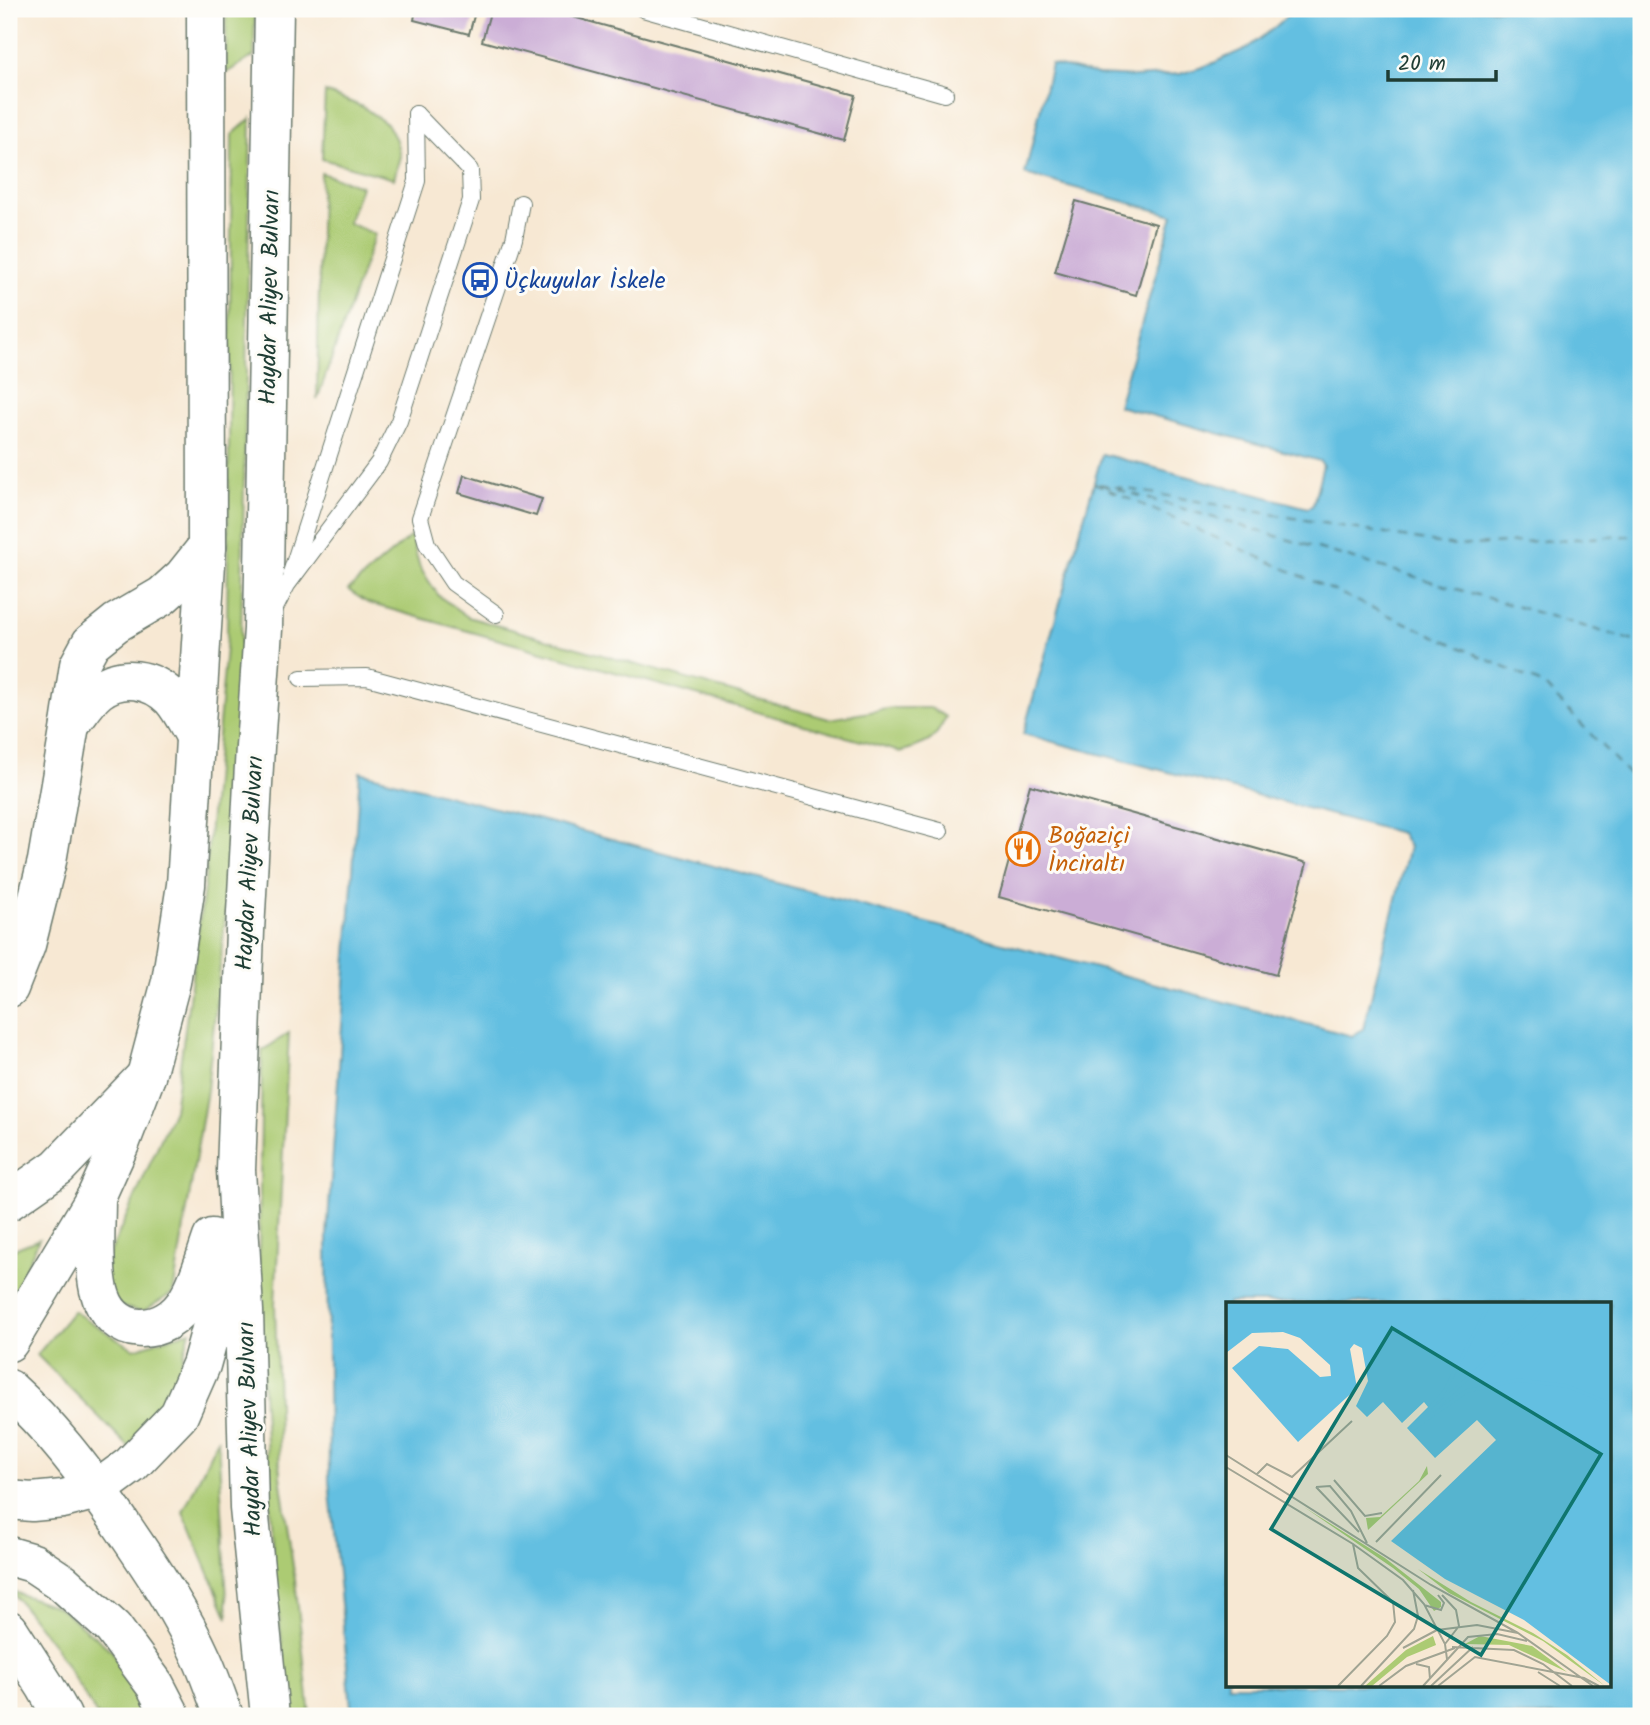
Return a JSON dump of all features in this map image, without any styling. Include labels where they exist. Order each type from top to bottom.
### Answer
[{"type":"main road","points":[[9,1342],[96,1197],[120,1144],[146,1076],[171,982],[184,897],[207,547],[206,9]]},
{"type":"main road","name":"Haydar Aliyev Bulvarı","points":[[271,1716],[249,1508],[244,1311],[236,1170],[245,931],[263,629],[274,9]]},
{"type":"main road","points":[[9,988],[26,945],[47,861],[79,665],[91,643],[116,623],[162,596],[183,578],[207,547]]},
{"type":"main road","points":[[71,725],[96,692],[114,681],[134,679],[157,686],[173,700],[195,736]]},
{"type":"main road","points":[[9,1201],[58,1167],[146,1076]]},
{"type":"main road","points":[[96,1197],[99,1291],[114,1318],[125,1325],[149,1327],[178,1313],[188,1300],[236,1170]]},
{"type":"main road","points":[[9,1500],[32,1502],[63,1499],[97,1490],[131,1465],[179,1415],[201,1365],[219,1300],[236,1170]]},
{"type":"main road","points":[[9,1389],[63,1445],[166,1591],[203,1661],[223,1716]]},
{"type":"main road","points":[[9,1556],[33,1563],[63,1583],[113,1628],[155,1685],[171,1716]]},
{"type":"main road","points":[[14,1643],[62,1716]]},
{"type":"lane","points":[[643,9],[945,94]]},
{"type":"lane","points":[[263,629],[287,585],[379,462],[399,421],[471,200],[470,170],[416,114],[417,181],[287,585]]},
{"type":"lane","points":[[496,614],[453,583],[427,544],[420,518],[509,254],[521,203]]},
{"type":"lane","points":[[300,678],[367,677],[940,831]]},
{"type":"green space","points":[[226,9],[255,9],[254,56],[226,73]]},
{"type":"green space","points":[[325,92],[363,107],[388,125],[400,156],[394,179],[322,159]]},
{"type":"green space","points":[[251,118],[238,795],[207,1090],[173,1293],[142,1312],[110,1304],[97,1282],[174,1110],[205,881],[227,636],[232,135]]},
{"type":"green space","points":[[321,173],[361,186],[348,223],[375,234],[317,400]]},
{"type":"green space","points":[[411,536],[420,568],[439,596],[468,617],[829,719],[893,708],[931,708],[946,717],[933,738],[900,752],[368,603],[348,590]]},
{"type":"green space","points":[[289,1033],[275,1304],[280,1476],[310,1716],[290,1716],[274,1572],[258,1309],[262,1051]]},
{"type":"green space","points":[[39,1239],[9,1305],[9,1251]]},
{"type":"green space","points":[[73,1311],[134,1349],[190,1331],[162,1434],[138,1456],[37,1355]]},
{"type":"green space","points":[[218,1438],[228,1618],[183,1512]]},
{"type":"green space","points":[[11,1591],[60,1608],[112,1651],[152,1716],[97,1716],[55,1647]]},
{"type":"water","points":[[1295,9],[1641,9],[1641,1716],[352,1716],[329,1481],[327,1236],[360,772],[1352,1036],[1363,1029],[1409,847],[1401,833],[1023,734],[1102,454],[1308,508],[1313,505],[1323,465],[1320,461],[1118,406],[1173,215],[1025,174],[1051,64],[1098,75],[1136,77],[1180,74],[1209,65],[1247,48]]},
{"type":"building","points":[[416,9],[447,9],[474,16],[469,34],[414,20]]},
{"type":"building","points":[[491,9],[544,9],[856,95],[844,140],[482,41]]},
{"type":"building","points":[[1076,201],[1156,224],[1136,295],[1055,272]]},
{"type":"building","points":[[464,475],[542,499],[536,516],[459,493]]},
{"type":"building","points":[[1030,785],[1307,863],[1276,975],[999,897]]},
{"type":"ferry route","points":[[1094,483],[1544,685],[1641,787]]},
{"type":"ferry route","points":[[1099,484],[1455,546],[1641,535]]},
{"type":"ferry route","points":[[1102,485],[1641,643]]},
{"type":"place","name":"Üçkuyular İskele","points":[[480,280]]},
{"type":"place","name":"Boğaziçi İnciraltı","points":[[1023,849]]}]
